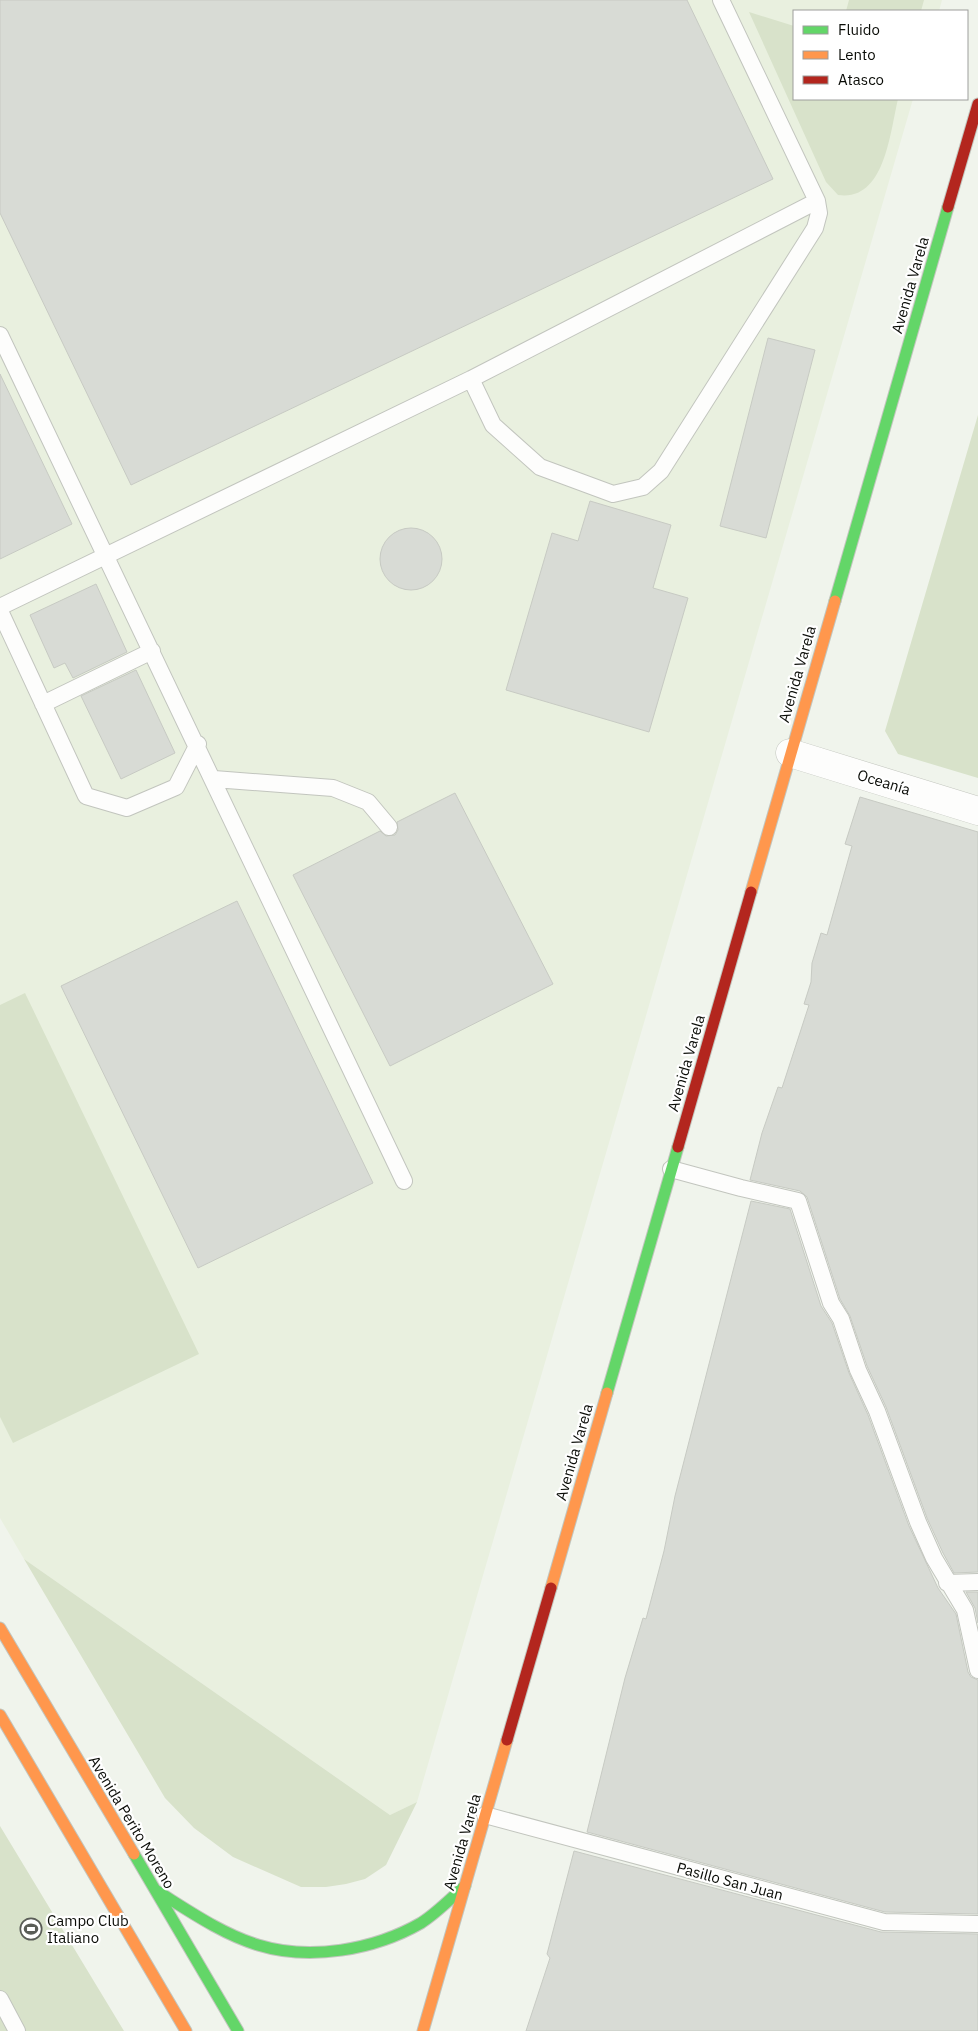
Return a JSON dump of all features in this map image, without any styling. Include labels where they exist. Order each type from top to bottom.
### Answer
[{"type":"main road","name":"Avenida Varela","points":[[423,2031],[978,104]]},
{"type":"main road","name":"Avenida Perito Moreno","points":[[0,1628],[238,2031]]},
{"type":"main road","points":[[0,1715],[186,2031]]},
{"type":"main road","points":[[153,1888],[207,1922],[259,1945],[315,1953],[370,1945],[387,1938],[422,1922],[465,1886]]},
{"type":"street","name":"Oceanía","points":[[790,753],[978,811]]},
{"type":"lane","points":[[471,380],[494,425],[540,467],[613,494],[643,486],[661,471],[815,228],[818,213],[817,201],[721,0]]},
{"type":"lane","points":[[0,607],[471,380],[817,201]]},
{"type":"lane","points":[[0,335],[198,744],[404,1181]]},
{"type":"lane","points":[[0,611],[86,796],[127,808],[176,787],[198,744]]},
{"type":"lane","points":[[43,704],[152,651]]},
{"type":"lane","points":[[214,779],[333,788],[368,802],[389,827]]},
{"type":"lane","points":[[671,1169],[741,1188],[798,1200],[831,1303],[841,1319],[858,1370],[877,1411],[918,1522],[947,1583],[965,1610],[978,1670]]},
{"type":"lane","points":[[947,1583],[978,1582]]},
{"type":"lane","name":"Pasillo San Juan","points":[[486,1815],[884,1922],[978,1924]]},
{"type":"lane","points":[[0,1999],[17,2031]]},
{"type":"shaded area","points":[[0,0],[942,0],[939,10],[793,10],[793,100],[913,100],[417,1802],[390,1815],[24,1559],[0,1518]]},
{"type":"shaded area","points":[[849,0],[924,0],[921,10],[846,10]]},
{"type":"shaded area","points":[[749,12],[793,26],[793,100],[898,100],[883,162],[876,176],[866,188],[854,194],[838,195],[826,182]]},
{"type":"shaded area","points":[[978,415],[978,778],[898,754],[885,731]]},
{"type":"shaded area","points":[[25,993],[199,1354],[13,1443],[0,1417],[0,1005]]},
{"type":"shaded area","points":[[24,1559],[390,1815],[417,1802],[386,1865],[365,1879],[346,1884],[326,1887],[301,1887],[233,1857],[194,1828],[165,1798]]},
{"type":"shaded area","name":"Campo Club Italiano","points":[[0,1826],[124,2031],[0,2031]]},
{"type":"building","points":[[0,0],[687,0],[773,179],[131,485],[0,213]]},
{"type":"building","points":[[768,338],[815,350],[766,538],[720,526]]},
{"type":"building","points":[[0,374],[72,524],[0,559]]},
{"type":"building","points":[[590,501],[671,525],[653,588],[688,598],[649,732],[506,690],[552,533],[578,541]]},
{"type":"building","points":[[405,528],[417,528],[433,537],[440,547],[442,559],[440,571],[433,581],[417,590],[405,590],[394,585],[385,576],[380,565],[380,553],[385,542],[394,533]]},
{"type":"building","points":[[96,584],[127,652],[73,678],[65,663],[54,668],[30,615]]},
{"type":"building","points":[[136,670],[175,753],[121,779],[81,696]]},
{"type":"building","points":[[455,793],[553,984],[390,1066],[293,875],[380,831],[386,836],[395,835],[398,830],[397,822]]},
{"type":"building","points":[[860,797],[978,832],[978,1572],[954,1573],[927,1518],[886,1407],[867,1366],[850,1316],[840,1299],[807,1197],[800,1191],[750,1180],[762,1133],[778,1087],[782,1088],[809,1005],[804,1004],[811,982],[812,963],[821,933],[827,935],[852,846],[845,844]]},
{"type":"building","points":[[237,901],[373,1183],[198,1268],[61,986]]},
{"type":"building","points":[[751,1201],[790,1209],[821,1306],[832,1323],[849,1373],[868,1415],[909,1526],[938,1588],[956,1614],[968,1672],[971,1677],[978,1680],[978,1914],[885,1912],[587,1832],[625,1678],[643,1618],[646,1619],[664,1551],[675,1496]]},
{"type":"building","points":[[966,1592],[978,1592],[978,1623],[975,1608]]},
{"type":"building","points":[[574,1851],[881,1932],[978,1934],[978,2031],[526,2031],[550,1958],[547,1954]]},
{"type":"traffic: fast","points":[[835,601],[948,207]]},
{"type":"traffic: fast","points":[[607,1393],[678,1147]]},
{"type":"traffic: fast","points":[[134,1854],[238,2031]]},
{"type":"traffic: fast","points":[[157,1891],[232,1935],[258,1945],[278,1950],[320,1952],[362,1946],[403,1932],[427,1919],[465,1886]]},
{"type":"traffic: slow","points":[[751,892],[835,601]]},
{"type":"traffic: slow","points":[[551,1588],[607,1393]]},
{"type":"traffic: slow","points":[[0,1628],[134,1854]]},
{"type":"traffic: slow","points":[[0,1715],[186,2031]]},
{"type":"traffic: slow","points":[[423,2031],[507,1740]]},
{"type":"traffic: jam","points":[[948,207],[978,104]]},
{"type":"traffic: jam","points":[[678,1147],[751,892]]},
{"type":"traffic: jam","points":[[507,1740],[551,1588]]},
{"type":"place","name":"Campo Club Italiano","points":[[31,1929]]}]
